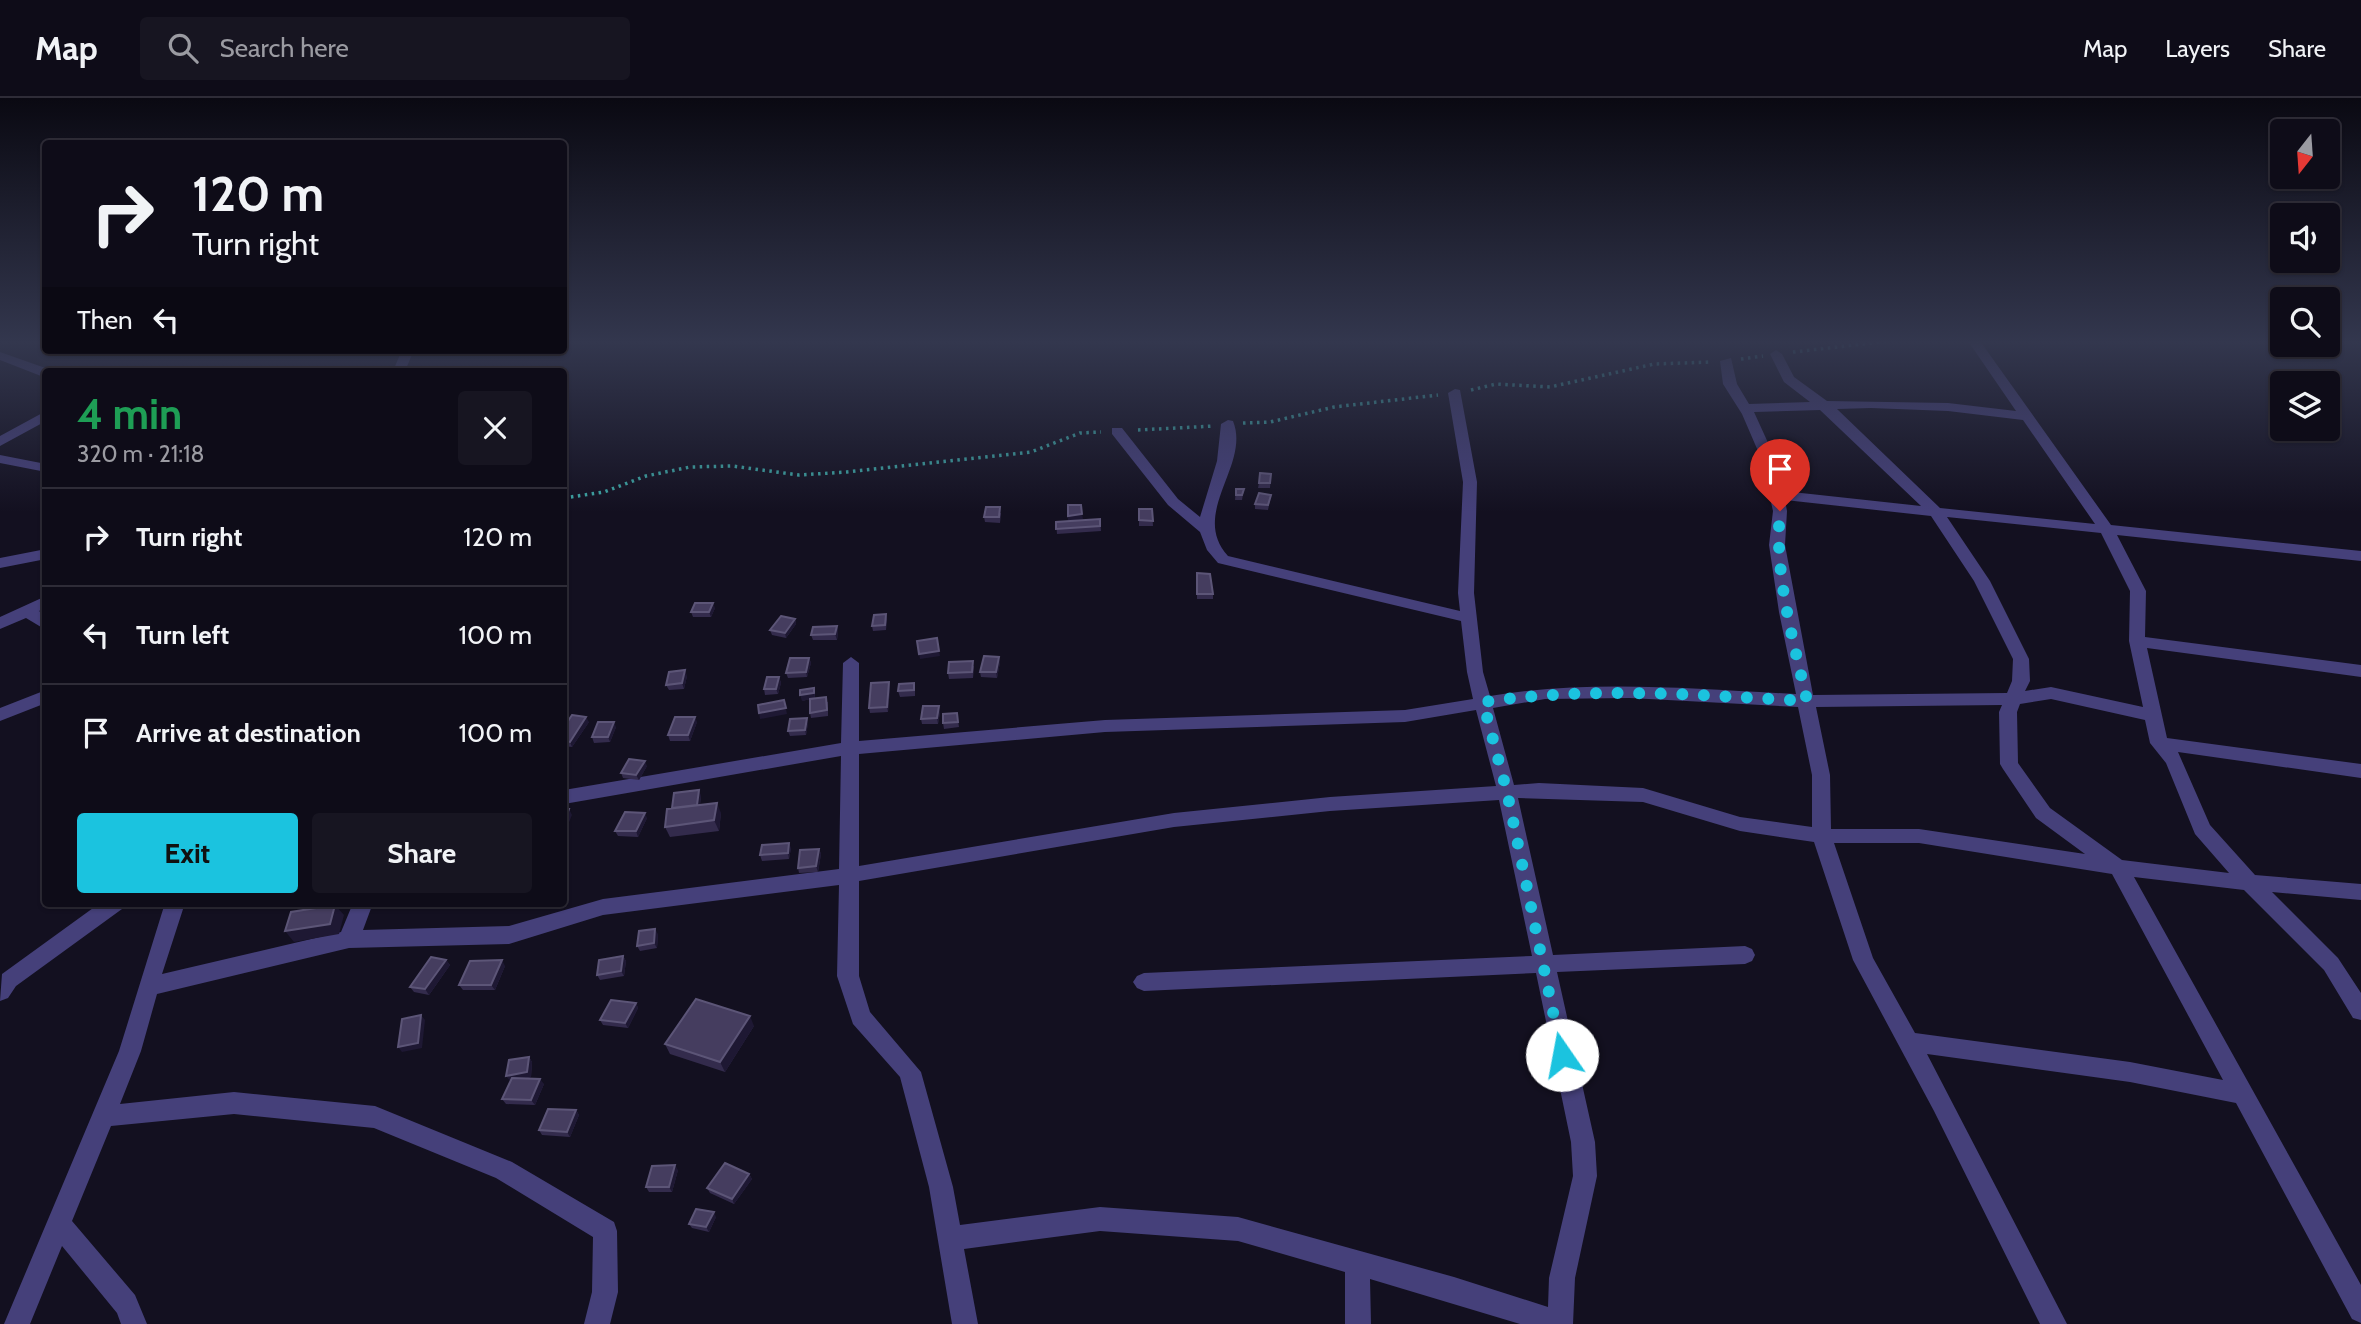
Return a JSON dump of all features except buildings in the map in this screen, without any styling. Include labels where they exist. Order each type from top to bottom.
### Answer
[{"type":"street","points":[[950,1239],[1100,1219],[1238,1229],[1560,1324],[1562,1278],[1585,1176],[1583,1142],[1542,964],[1507,792],[1475,672],[1466,593],[1470,482],[1456,398]]},
{"type":"street","points":[[1739,398],[1768,458],[1780,511],[1777,545],[1787,612],[1821,775],[1822,835],[1863,960],[2054,1324]]},
{"type":"street","points":[[1814,398],[1889,464],[1935,511],[1982,581],[2021,659],[2021,681],[2008,712],[2009,764],[2043,813],[2119,868],[2361,1310]]},
{"type":"street","points":[[2014,398],[2105,527],[2138,591],[2137,641],[2159,743],[2174,760],[2202,829],[2249,882],[2331,964],[2361,1011]]},
{"type":"street","points":[[1745,408],[1823,405],[1948,407],[2027,416]]},
{"type":"street","points":[[0,442],[42,417]]},
{"type":"street","points":[[1228,424],[1228,448],[1205,529],[1209,543],[1223,560],[1469,618]]},
{"type":"street","points":[[1116,431],[1173,502],[1205,529]]},
{"type":"street","points":[[0,459],[42,467]]},
{"type":"street","points":[[1776,495],[2105,527],[2361,556]]},
{"type":"street","points":[[0,563],[42,555]]},
{"type":"street","points":[[0,624],[42,604]]},
{"type":"street","points":[[29,612],[42,622]]},
{"type":"street","points":[[2137,641],[2361,671]]},
{"type":"street","points":[[851,663],[848,976],[862,1017],[911,1072],[942,1187],[965,1324]]},
{"type":"street","points":[[567,796],[852,748],[1105,726],[1405,716],[1545,693],[1630,692],[1807,701],[2014,699],[2051,693],[2155,716]]},
{"type":"street","points":[[0,715],[42,698]]},
{"type":"street","points":[[2159,743],[2361,771]]},
{"type":"street","points":[[148,987],[349,939],[509,935],[603,907],[677,896],[792,885],[1174,820],[1330,804],[1539,790],[1643,795],[1740,824],[1822,835],[1919,836],[2119,868],[2361,892]]},
{"type":"street","points":[[0,992],[9,980],[109,907]]},
{"type":"street","points":[[18,1324],[130,1051],[174,907]]},
{"type":"street","points":[[349,939],[361,907]]},
{"type":"street","points":[[1144,982],[1745,955]]},
{"type":"street","points":[[1908,1042],[2130,1072],[2243,1094]]},
{"type":"street","points":[[104,1116],[234,1103],[375,1117],[504,1170],[605,1231],[605,1292],[597,1324]]},
{"type":"street","points":[[59,1224],[126,1304],[134,1324]]},
{"type":"street","points":[[1357,1263],[1358,1324]]},
{"type":"route","points":[[1562,1055],[1507,792],[1483,702],[1545,693],[1630,692],[1807,701],[1787,612],[1777,545],[1780,511]]}]
